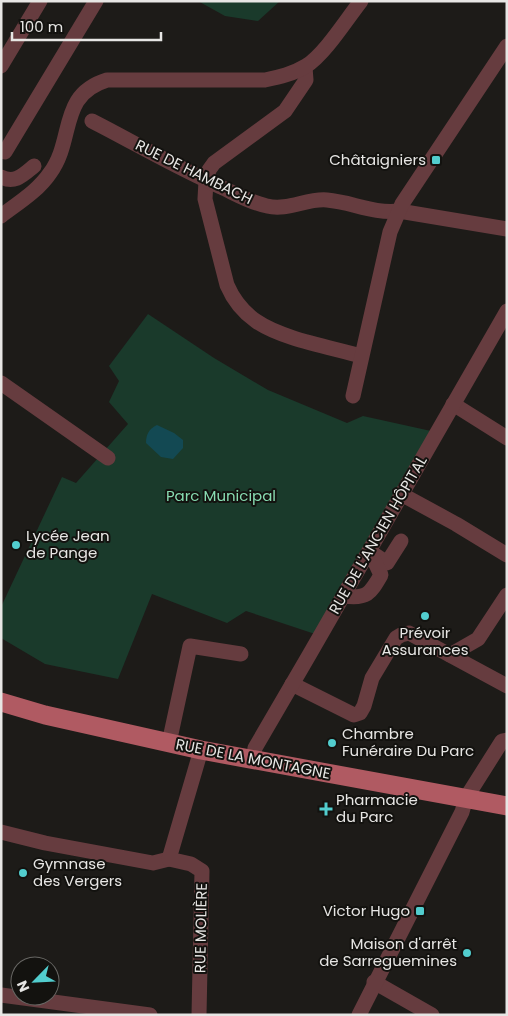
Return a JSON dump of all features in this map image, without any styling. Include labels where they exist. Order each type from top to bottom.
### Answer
[{"type":"main road","name":"RUE DE LA MONTAGNE","points":[[1,702],[45,715],[201,750],[507,806]]},
{"type":"street","points":[[1,66],[40,1]]},
{"type":"street","points":[[5,152],[96,1]]},
{"type":"street","points":[[1,216],[32,192],[51,173],[60,155],[72,111],[82,93],[90,87],[107,80],[265,80],[290,74],[315,59],[361,1]]},
{"type":"street","points":[[353,396],[390,232],[402,204],[507,46]]},
{"type":"street","points":[[306,66],[306,80],[285,111],[222,156],[209,170],[206,180],[205,199],[227,285],[246,313],[266,327],[361,356]]},
{"type":"street","name":"RUE DE HAMBACH","points":[[92,121],[206,180],[252,202],[267,206],[282,208],[315,199],[328,200],[384,212],[399,211],[507,229]]},
{"type":"street","points":[[1,177],[7,180],[17,179],[34,166]]},
{"type":"street","name":"RUE DE L'ANCIEN HÔPITAL","points":[[253,760],[255,748],[507,312]]},
{"type":"street","points":[[1,383],[108,458]]},
{"type":"street","points":[[453,404],[507,438]]},
{"type":"street","points":[[401,494],[507,555]]},
{"type":"street","points":[[368,553],[387,563],[401,541]]},
{"type":"street","points":[[344,596],[362,597],[372,591],[381,575],[378,566],[368,553]]},
{"type":"street","points":[[450,655],[478,639],[507,594]]},
{"type":"street","points":[[292,684],[354,715],[360,713],[364,706],[372,678],[396,638],[409,634],[507,686]]},
{"type":"street","points":[[168,743],[190,646],[241,654]]},
{"type":"street","points":[[359,1015],[374,982],[462,812],[466,798],[502,741],[507,740]]},
{"type":"street","points":[[1,832],[45,843],[153,863],[169,860],[201,750]]},
{"type":"street","name":"RUE MOLIÈRE","points":[[169,860],[191,864],[202,871],[200,1015]]},
{"type":"street","points":[[374,982],[432,1015]]},
{"type":"street","points":[[1,995],[150,1015]]},
{"type":"green space","points":[[198,1],[280,1],[258,21],[225,16]]},
{"type":"green space","name":"Parc Municipal","points":[[148,314],[214,358],[268,390],[347,423],[363,416],[431,431],[315,634],[246,611],[227,623],[152,594],[118,679],[45,664],[1,638],[1,607],[62,477],[76,483],[128,424],[109,402],[119,381],[109,366]]},
{"type":"water","points":[[157,425],[174,433],[183,440],[183,448],[173,459],[161,457],[146,443],[148,432]]},
{"type":"place","name":"Châtaigniers","points":[[436,160]]},
{"type":"place","name":"Lycée Jean de Pange","points":[[16,545]]},
{"type":"place","name":"Prévoir Assurances","points":[[425,616]]},
{"type":"place","name":"Chambre Funéraire Du Parc","points":[[332,743]]},
{"type":"place","name":"Pharmacie du Parc","points":[[326,809]]},
{"type":"place","name":"Gymnase des Vergers","points":[[23,873]]},
{"type":"place","name":"Victor Hugo","points":[[420,911]]},
{"type":"place","name":"Maison d'arrêt de Sarreguemines","points":[[467,953]]}]
